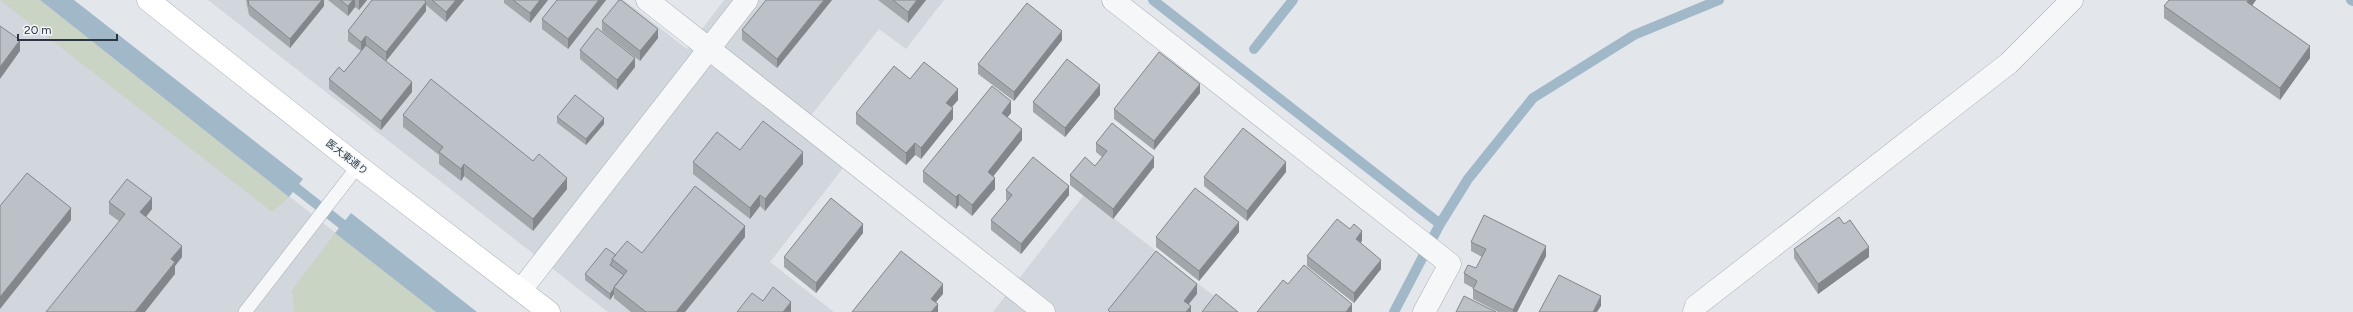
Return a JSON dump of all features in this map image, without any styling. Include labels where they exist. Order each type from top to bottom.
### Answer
[{"type":"street","name":"医大東通り","points":[[148,0],[358,166],[549,312]]},
{"type":"street","points":[[647,0],[1044,312]]},
{"type":"street","points":[[521,290],[747,0]]},
{"type":"street","points":[[1113,0],[1450,264],[1424,312]]},
{"type":"street","points":[[1694,312],[1696,306],[2008,63],[2072,0]]},
{"type":"lane","points":[[245,312],[358,166]]},
{"type":"shaded area","points":[[0,0],[40,0],[436,312],[0,312]]},
{"type":"shaded area","points":[[208,0],[624,0],[687,49],[724,0],[944,0],[906,49],[879,29],[798,132],[843,168],[770,262],[834,312],[608,312]]},
{"type":"shaded area","points":[[1084,195],[1214,296],[1202,312],[993,312]]},
{"type":"green space","points":[[0,0],[40,0],[289,197],[272,212]]},
{"type":"green space","points":[[335,233],[436,312],[294,312],[292,290]]},
{"type":"water","points":[[40,0],[74,0],[303,179],[289,197]]},
{"type":"water","points":[[351,213],[477,312],[436,312],[335,233]]},
{"type":"building","points":[[248,0],[322,0],[290,39],[249,5]]},
{"type":"building","points":[[340,0],[353,0],[348,6]]},
{"type":"building","points":[[372,0],[424,0],[426,2],[386,52],[366,36],[361,42],[348,31]]},
{"type":"building","points":[[432,0],[456,0],[446,12]]},
{"type":"building","points":[[513,0],[540,0],[530,13]]},
{"type":"building","points":[[557,0],[599,0],[568,39],[542,19]]},
{"type":"building","points":[[619,0],[658,29],[640,51],[602,21]]},
{"type":"building","points":[[766,0],[824,0],[777,59],[742,30]]},
{"type":"building","points":[[893,0],[917,0],[908,12]]},
{"type":"building","points":[[2169,0],[2248,0],[2247,2],[2310,46],[2280,88],[2164,6]]},
{"type":"building","points":[[1027,3],[1062,31],[1014,92],[978,64]]},
{"type":"building","points":[[0,26],[20,40],[0,67]]},
{"type":"building","points":[[597,28],[635,58],[617,80],[580,50]]},
{"type":"building","points":[[366,45],[412,82],[381,121],[329,79],[339,67],[344,72]]},
{"type":"building","points":[[1159,52],[1200,84],[1154,141],[1114,109]]},
{"type":"building","points":[[1067,59],[1100,85],[1065,128],[1033,102]]},
{"type":"building","points":[[924,62],[958,89],[946,103],[953,108],[921,148],[915,143],[906,153],[856,113],[894,66],[910,79]]},
{"type":"building","points":[[431,79],[533,161],[539,154],[567,178],[533,219],[464,164],[461,169],[439,152],[443,147],[403,115]]},
{"type":"building","points":[[992,86],[1011,101],[1002,113],[1022,129],[988,172],[995,178],[972,205],[959,194],[956,197],[923,171]]},
{"type":"building","points":[[575,95],[604,118],[586,139],[557,117]]},
{"type":"building","points":[[763,121],[803,152],[765,199],[760,195],[750,208],[693,162],[717,132],[740,150]]},
{"type":"building","points":[[1112,123],[1154,157],[1113,209],[1070,175],[1085,157],[1095,166],[1107,151],[1096,143]]},
{"type":"building","points":[[1243,128],[1286,162],[1247,211],[1204,177]]},
{"type":"building","points":[[1033,157],[1069,186],[1021,244],[991,220],[1012,195],[1006,190]]},
{"type":"building","points":[[27,173],[71,208],[0,297],[0,206]]},
{"type":"building","points":[[127,179],[152,198],[140,212],[182,246],[171,259],[175,262],[135,312],[46,312],[125,214],[109,202]]},
{"type":"building","points":[[695,186],[745,226],[676,312],[646,312],[614,287],[627,271],[612,259],[627,241],[642,253]]},
{"type":"building","points":[[1195,188],[1239,222],[1199,271],[1156,237]]},
{"type":"building","points":[[831,198],[863,224],[816,283],[784,257]]},
{"type":"building","points":[[1484,215],[1546,246],[1513,310],[1473,289],[1477,281],[1464,273],[1468,265],[1476,268],[1486,249],[1471,242]]},
{"type":"building","points":[[1839,217],[1844,224],[1850,220],[1869,247],[1818,284],[1794,249]]},
{"type":"building","points":[[1337,219],[1350,229],[1354,224],[1362,231],[1356,239],[1381,260],[1354,293],[1307,256]]},
{"type":"building","points":[[606,248],[616,255],[612,259],[610,265],[624,275],[610,294],[585,274]]},
{"type":"building","points":[[901,251],[943,284],[931,299],[938,304],[931,312],[852,312]]},
{"type":"building","points":[[1156,251],[1197,284],[1184,301],[1191,306],[1186,312],[1110,312],[1108,310]]},
{"type":"building","points":[[1304,265],[1352,304],[1346,312],[1257,312],[1283,280],[1288,284]]},
{"type":"building","points":[[1559,275],[1601,296],[1593,312],[1539,312]]},
{"type":"building","points":[[773,287],[791,302],[783,312],[737,312],[752,293],[763,301]]},
{"type":"building","points":[[1216,294],[1238,312],[1202,312]]},
{"type":"building","points":[[1464,296],[1496,312],[1456,312]]},
{"type":"waterway","points":[[1153,0],[1440,224]]},
{"type":"waterway","points":[[1254,49],[1293,0]]},
{"type":"waterway","points":[[1394,312],[1440,224],[1468,179],[1533,98],[1634,35],[1719,0]]},
{"type":"waterway","points":[[286,180],[352,232]]}]
